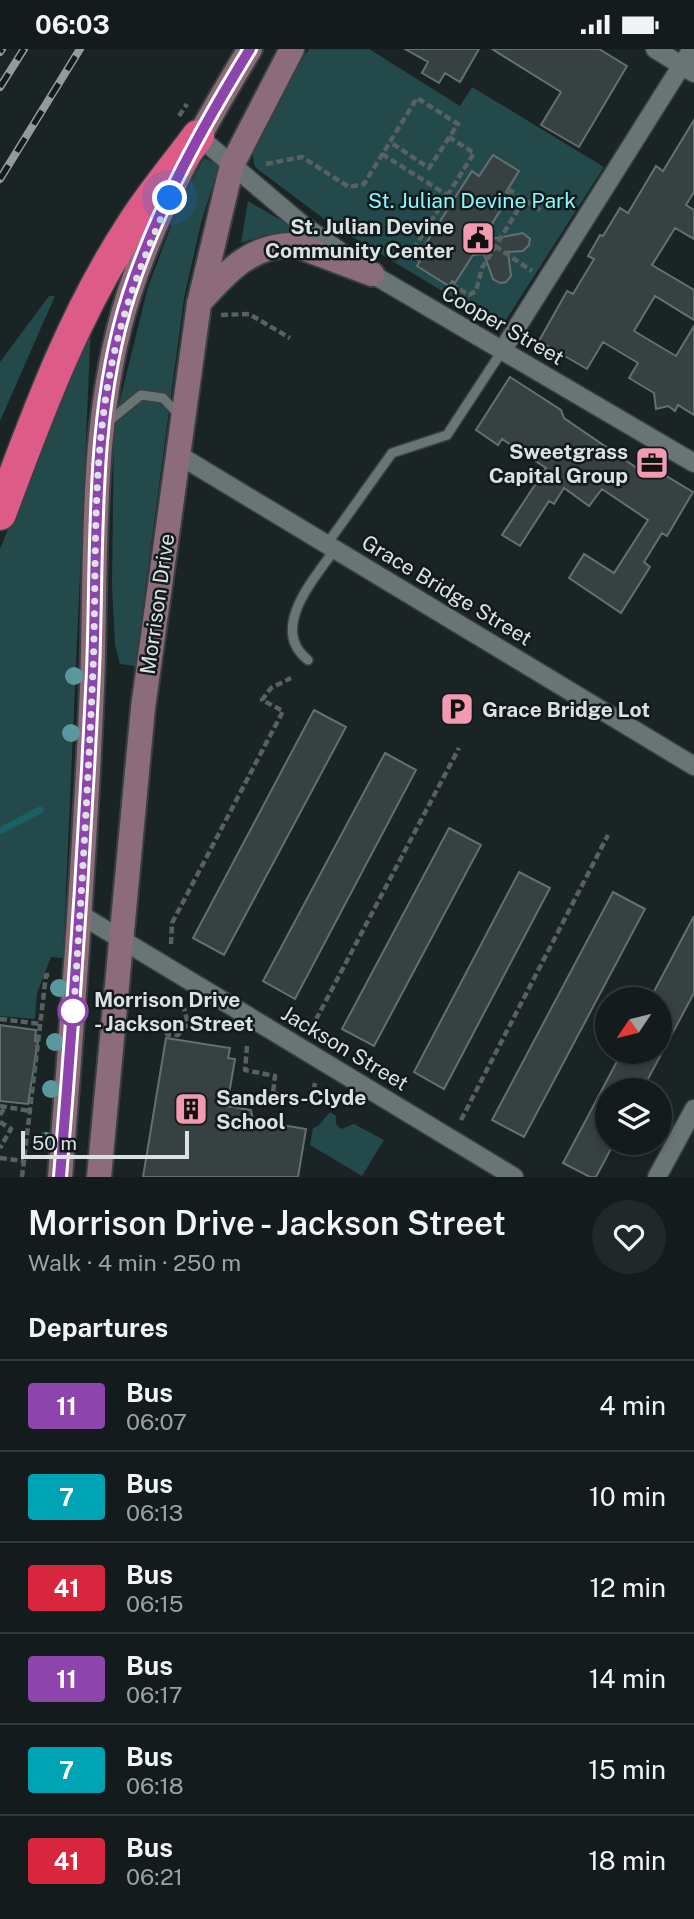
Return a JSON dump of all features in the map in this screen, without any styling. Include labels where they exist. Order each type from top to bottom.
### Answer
[{"type":"highway","points":[[0,514],[38,412],[81,315],[131,226],[198,136]]},
{"type":"main road","points":[[60,1177],[81,915],[96,513],[110,369],[129,295],[198,136],[250,49]]},
{"type":"main road","name":"Morrison Drive","points":[[99,1177],[119,937],[143,708],[199,304],[232,165],[292,49]]},
{"type":"main road","points":[[199,304],[247,255],[282,245],[295,245],[372,274]]},
{"type":"street","points":[[655,49],[688,69]]},
{"type":"street","points":[[502,351],[688,69],[692,49]]},
{"type":"street","name":"Cooper Street","points":[[198,136],[303,225],[372,274],[694,463]]},
{"type":"street","name":"Grace Bridge Street","points":[[177,454],[694,765]]},
{"type":"street","name":"Jackson Street","points":[[81,915],[514,1177]]},
{"type":"street","points":[[657,1177],[694,1109]]},
{"type":"lane","points":[[308,660],[298,649],[292,623],[297,607],[331,547],[392,453],[447,435],[502,351]]},
{"type":"lane","points":[[103,427],[120,409],[141,395],[163,398],[182,419]]},
{"type":"path","points":[[266,164],[302,157],[349,187],[364,184],[417,98],[457,124],[429,168],[390,142]]},
{"type":"path","points":[[408,258],[474,153],[449,137]]},
{"type":"path","points":[[382,154],[447,195]]},
{"type":"path","points":[[508,189],[543,212]]},
{"type":"path","points":[[451,284],[473,295],[479,274],[524,200]]},
{"type":"path","points":[[495,246],[533,272]]},
{"type":"path","points":[[221,315],[248,314],[290,338]]},
{"type":"path","points":[[171,944],[172,923],[283,711],[262,700],[265,694],[292,678]]},
{"type":"path","points":[[311,1029],[459,748]]},
{"type":"path","points":[[461,1120],[608,835]]},
{"type":"path","points":[[22,1177],[46,975],[53,975]]},
{"type":"path","points":[[148,1023],[159,1024],[168,1035],[178,1035],[188,1024],[184,1008]]},
{"type":"path","points":[[0,1019],[50,1019]]},
{"type":"path","points":[[247,1046],[245,1070],[275,1076],[273,1093],[311,1102],[315,1083]]},
{"type":"path","points":[[0,1115],[2,1107],[30,1111]]},
{"type":"path","points":[[0,1122],[11,1129],[1,1146]]},
{"type":"path","points":[[27,1137],[34,1138]]},
{"type":"path","points":[[0,1158],[24,1161]]},
{"type":"green space","name":"St. Julian Devine Park","points":[[309,49],[369,49],[460,106],[472,87],[604,167],[504,323],[492,321],[331,224],[256,168],[253,157],[262,126]]},
{"type":"green space","points":[[204,158],[219,165],[201,223],[184,298],[135,666],[120,664],[115,645],[112,585],[114,424],[148,287],[179,205]]},
{"type":"green space","points":[[248,201],[306,235],[268,234],[241,243]]},
{"type":"green space","points":[[49,296],[55,296],[0,421],[0,362]]},
{"type":"green space","points":[[91,325],[63,958],[51,957],[37,993],[35,1019],[0,1016],[0,549]]},
{"type":"green space","points":[[330,1112],[336,1116],[336,1124],[341,1129],[354,1124],[384,1140],[362,1176],[310,1145],[313,1128]]},
{"type":"building","points":[[405,49],[479,49],[460,82],[445,73],[439,83],[422,73],[428,62]]},
{"type":"building","points":[[492,49],[599,49],[627,66],[579,147],[541,125],[561,92]]},
{"type":"building","points":[[694,120],[694,192],[686,205],[694,210],[694,239],[675,228],[652,265],[694,290],[694,320],[655,296],[634,331],[676,356],[694,326],[694,415],[678,405],[675,411],[668,406],[656,409],[654,393],[629,378],[638,363],[603,342],[587,369],[539,341],[567,291],[573,294],[594,259],[588,256],[600,235],[603,236],[620,208],[628,213],[656,166],[663,171]]},
{"type":"building","points":[[493,155],[519,171],[506,192],[510,195],[481,241],[523,233],[530,239],[529,245],[523,251],[508,252],[511,276],[506,282],[500,283],[493,279],[484,254],[473,255],[455,283],[452,281],[449,286],[417,266],[420,261],[416,259],[472,171],[479,176]]},
{"type":"building","points":[[510,377],[561,410],[564,418],[637,468],[646,455],[661,465],[658,471],[693,492],[667,536],[662,533],[644,562],[650,567],[621,613],[569,578],[584,554],[614,573],[648,520],[602,489],[589,506],[564,488],[554,504],[549,501],[520,546],[502,535],[546,468],[502,439],[498,445],[476,430]]},
{"type":"building","points":[[314,710],[346,727],[224,955],[193,938]]},
{"type":"building","points":[[385,753],[416,770],[295,999],[263,981]]},
{"type":"building","points":[[449,828],[481,845],[374,1046],[342,1029]]},
{"type":"building","points":[[519,872],[550,888],[444,1089],[414,1072]]},
{"type":"building","points":[[613,892],[645,909],[604,987],[595,987],[595,1003],[524,1137],[492,1120]]},
{"type":"building","points":[[694,916],[694,993],[672,1034],[672,987],[656,987]]},
{"type":"building","points":[[0,1025],[36,1030],[35,1041],[38,1041],[28,1104],[0,1101]]},
{"type":"building","name":"Sanders-Clyde School","points":[[166,1038],[230,1048],[228,1058],[235,1059],[227,1106],[251,1110],[253,1120],[306,1129],[298,1177],[143,1177]]},
{"type":"building","points":[[616,1064],[656,1064],[648,1078],[608,1078]]},
{"type":"building","points":[[595,1103],[595,1155],[608,1155],[596,1177],[590,1177],[563,1163]]},
{"type":"waterway","points":[[0,831],[40,810]]},
{"type":"railway","points":[[0,87],[24,49]]},
{"type":"railway","points":[[0,179],[80,49]]},
{"type":"bus line","name":"11","points":[[60,1177],[86,834],[95,615],[96,513],[110,369],[129,295],[151,239],[198,136],[250,49]]},
{"type":"place","name":"St. Julian Devine Community Center","points":[[478,238]]},
{"type":"place","name":"Sweetgrass Capital Group","points":[[652,463]]},
{"type":"place","name":"Grace Bridge Lot","points":[[457,709]]},
{"type":"place","name":"Morrison Drive - Jackson Street","points":[[73,1011]]},
{"type":"place","name":"Sanders-Clyde School","points":[[191,1109]]},
{"type":"route","points":[[73,1011],[73,1020],[86,834],[95,615],[96,513],[103,427],[110,369],[129,295],[170,198]]}]
